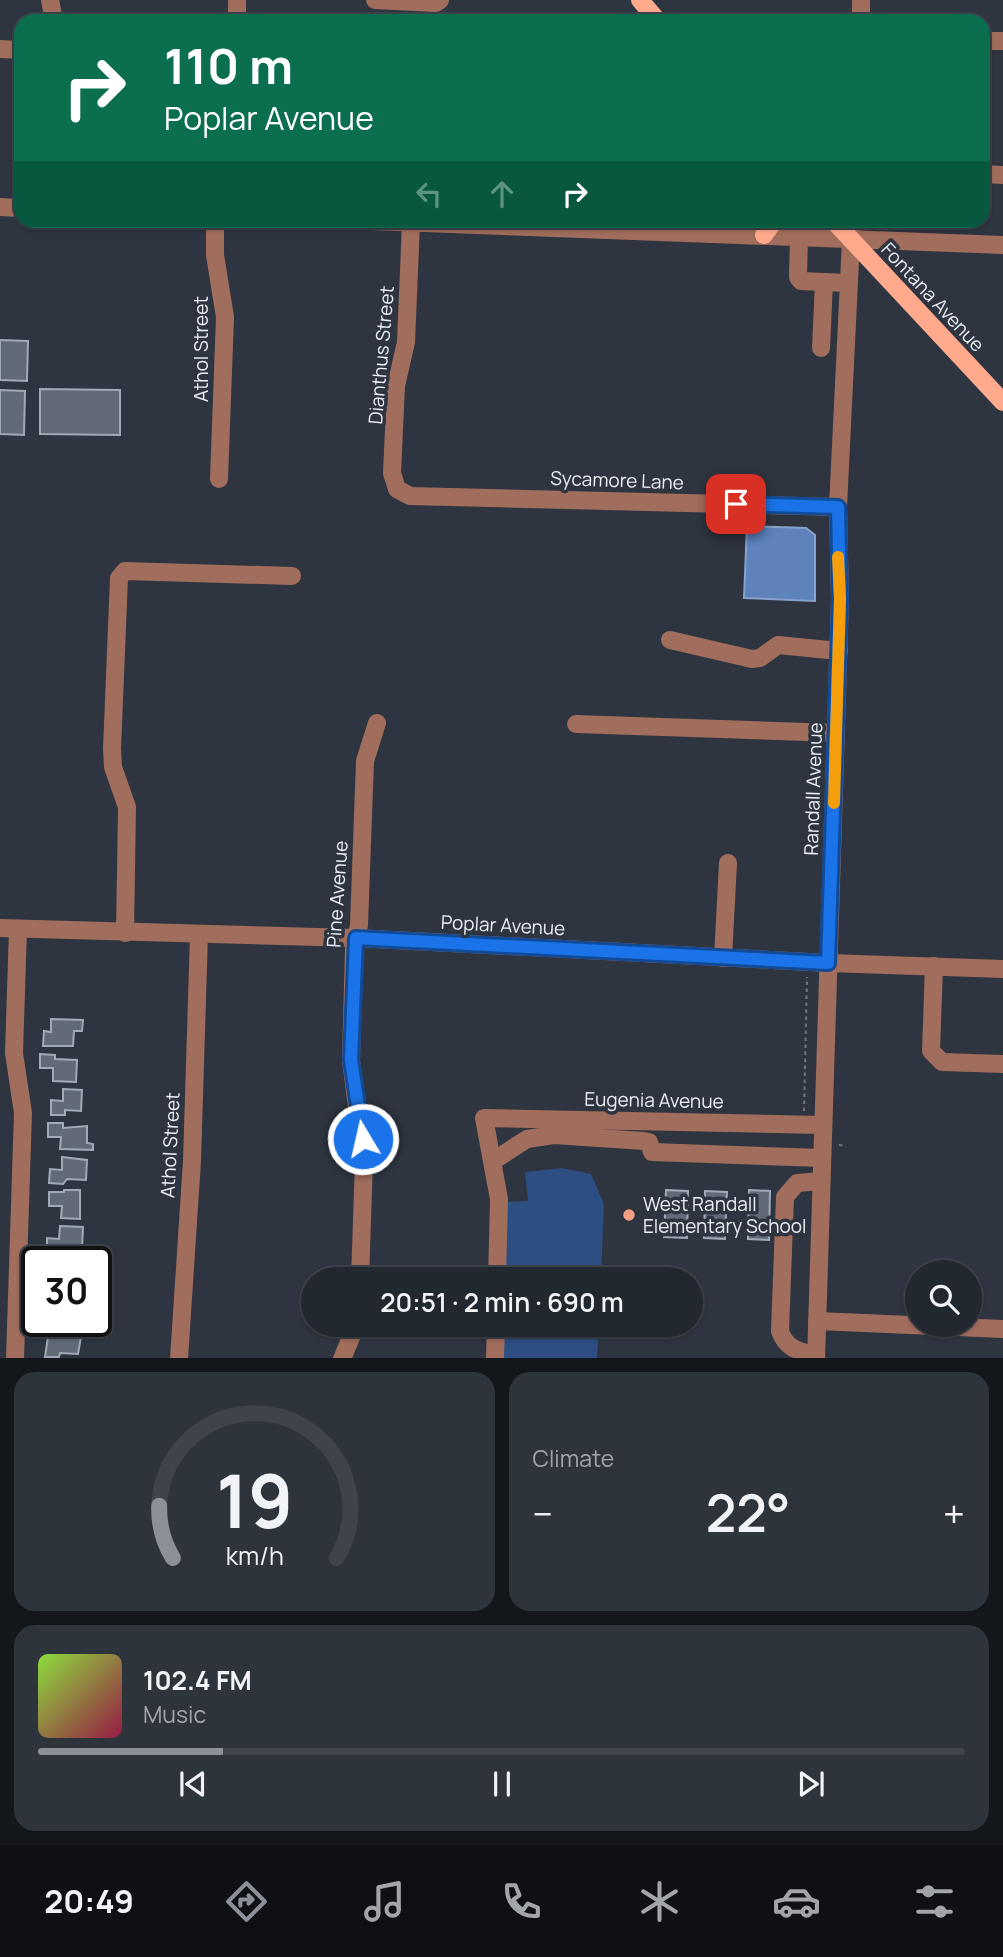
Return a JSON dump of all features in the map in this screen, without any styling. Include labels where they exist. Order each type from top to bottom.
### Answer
[{"type":"main road","points":[[640,0],[653,14]]},
{"type":"main road","points":[[764,235],[769,228]]},
{"type":"main road","name":"Fontana Avenue","points":[[851,229],[1003,402]]},
{"type":"street","points":[[375,0],[436,3],[440,0]]},
{"type":"street","name":"Athol Street","points":[[215,228],[215,255],[225,317],[219,479]]},
{"type":"street","name":"Dianthus Street","points":[[397,489],[392,473],[396,386],[406,342],[411,228]]},
{"type":"street","points":[[676,228],[799,236],[851,229],[1003,245]]},
{"type":"street","name":"Randall Avenue","points":[[816,1357],[839,651],[838,507],[851,229]]},
{"type":"street","points":[[799,236],[798,277],[801,281],[847,283]]},
{"type":"street","points":[[824,282],[822,340],[846,332]]},
{"type":"street","name":"Sycamore Lane","points":[[397,489],[410,496],[838,507]]},
{"type":"street","points":[[125,933],[127,807],[113,767],[112,749],[119,578],[125,571],[292,576]]},
{"type":"street","points":[[670,640],[752,659],[760,658],[778,645],[839,651]]},
{"type":"street","name":"Pine Avenue","points":[[360,1267],[364,1161],[351,1060],[365,761],[377,723]]},
{"type":"street","points":[[576,724],[836,733]]},
{"type":"street","points":[[723,958],[728,863]]},
{"type":"street","points":[[9,928],[14,1053],[23,1113],[8,1340],[15,1358]]},
{"type":"street","name":"Poplar Avenue","points":[[9,928],[356,938],[723,958],[1003,969]]},
{"type":"street","name":"Athol Street","points":[[179,1358],[192,1161],[199,934]]},
{"type":"street","points":[[934,966],[931,1051],[942,1062],[1003,1064]]},
{"type":"street","name":"Eugenia Avenue","points":[[493,1161],[484,1118],[822,1125]]},
{"type":"street","points":[[497,1267],[499,1199],[493,1161],[527,1139],[554,1136],[644,1141],[649,1142],[652,1152],[822,1158]]},
{"type":"street","points":[[816,1357],[793,1350],[783,1341],[780,1331],[785,1196],[797,1183],[821,1181]]},
{"type":"street","points":[[817,1321],[1003,1329]]},
{"type":"street","points":[[342,1358],[351,1337]]},
{"type":"street","points":[[495,1358],[496,1337]]},
{"type":"path","points":[[804,1112],[807,975]]},
{"type":"shaded area","points":[[747,526],[806,528],[815,535],[815,601],[744,598]]},
{"type":"shaded area","points":[[562,1168],[591,1174],[604,1204],[601,1267],[503,1267],[506,1202],[528,1201],[525,1172]]},
{"type":"shaded area","points":[[502,1337],[598,1337],[597,1358],[501,1358]]},
{"type":"building","points":[[0,340],[28,341],[27,381],[0,380]]},
{"type":"building","points":[[40,389],[120,390],[120,435],[40,434]]},
{"type":"building","points":[[0,390],[25,391],[24,435],[0,434]]},
{"type":"building","points":[[51,1019],[83,1020],[82,1031],[74,1031],[73,1046],[43,1046],[44,1031],[51,1032]]},
{"type":"building","points":[[40,1054],[55,1055],[55,1059],[77,1060],[76,1082],[53,1081],[53,1068],[40,1068]]},
{"type":"building","points":[[63,1089],[82,1090],[81,1111],[65,1110],[65,1115],[51,1115],[51,1100],[63,1101]]},
{"type":"building","points":[[48,1123],[63,1123],[63,1128],[87,1126],[87,1143],[93,1144],[93,1150],[60,1149],[61,1137],[48,1137]]},
{"type":"building","points":[[62,1157],[87,1160],[86,1180],[67,1179],[63,1184],[49,1183],[50,1169],[62,1170]]},
{"type":"building","points":[[80,1190],[80,1219],[61,1218],[62,1206],[49,1206],[49,1192]]},
{"type":"building","points":[[666,1190],[688,1191],[687,1238],[664,1237]]},
{"type":"building","points":[[749,1190],[770,1191],[769,1240],[748,1239]]},
{"type":"building","points":[[705,1191],[727,1192],[725,1239],[704,1238]]},
{"type":"building","points":[[60,1226],[83,1227],[82,1246],[47,1246],[47,1238],[59,1239]]},
{"type":"building","points":[[48,1337],[81,1337],[78,1354],[60,1353],[59,1357],[45,1357]]},
{"type":"slow traffic","points":[[834,803],[840,599],[838,557]]},
{"type":"place","name":"West Randall Elementary School","points":[[629,1215]]},
{"type":"route","points":[[363,1139],[351,1060],[356,938],[828,963],[840,599],[838,507],[736,504]]}]
